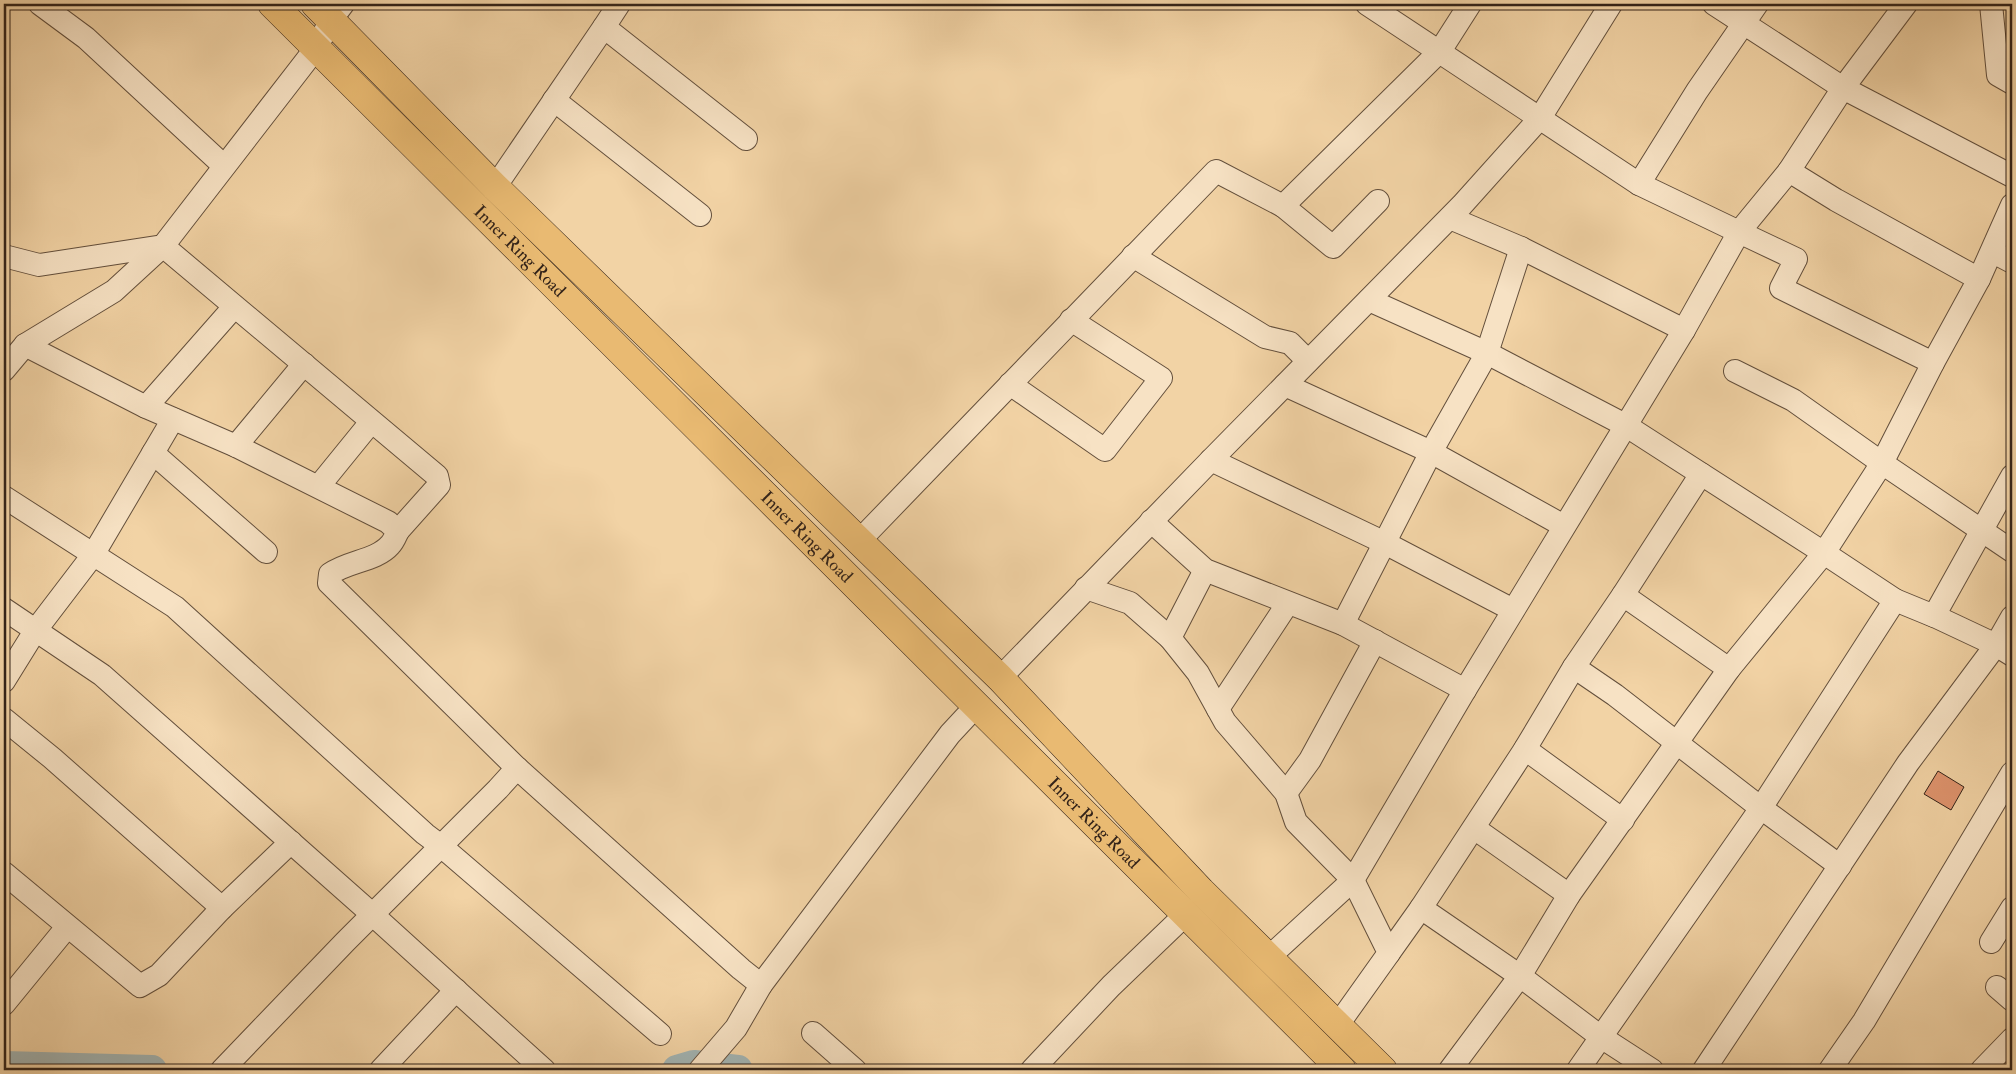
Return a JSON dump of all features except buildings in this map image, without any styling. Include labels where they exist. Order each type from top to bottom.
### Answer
[{"type":"highway","name":"Inner Ring Road","points":[[272,4],[1342,1070]]},
{"type":"highway","name":"Inner Ring Road","points":[[330,9],[494,187],[860,540],[1000,678],[1201,891],[1383,1070]]},
{"type":"street","points":[[40,4],[86,38],[224,166]]},
{"type":"street","points":[[494,187],[619,4]]},
{"type":"street","points":[[1367,4],[1639,184],[1796,258],[1782,288],[1933,363]]},
{"type":"street","points":[[1283,206],[1440,51],[1470,4]]},
{"type":"street","points":[[1000,678],[1151,521],[1450,218],[1540,118],[1611,4]]},
{"type":"street","points":[[1714,4],[1843,88],[2012,176]]},
{"type":"street","points":[[1639,184],[1743,22],[1757,4]]},
{"type":"street","points":[[1268,958],[1353,880],[1513,610],[1684,330],[1739,232],[1789,171],[1843,88],[1906,4]]},
{"type":"street","points":[[1991,4],[1998,75],[2012,83]]},
{"type":"street","points":[[4,370],[25,345],[114,291],[164,246],[316,48],[330,9]]},
{"type":"street","points":[[604,27],[746,139]]},
{"type":"street","points":[[554,100],[700,215]]},
{"type":"street","points":[[860,540],[1216,171],[1283,206],[1333,247],[1378,201]]},
{"type":"street","points":[[1789,171],[1836,200],[1979,279]]},
{"type":"street","points":[[1450,1070],[1520,976],[1569,895],[1729,669],[1824,553],[1882,463],[1933,363],[1979,279],[2012,205]]},
{"type":"street","points":[[1450,218],[1521,248],[1684,330]]},
{"type":"street","points":[[4,256],[39,264],[164,246],[371,422],[438,476],[439,485],[398,531],[391,544],[382,552],[330,574],[329,583],[516,768],[761,985]]},
{"type":"street","points":[[1343,624],[1431,452],[1487,353],[1521,248]]},
{"type":"street","points":[[1992,252],[2012,262]]},
{"type":"street","points":[[1133,256],[1265,336],[1290,343],[1308,361]]},
{"type":"street","points":[[1369,300],[1487,353],[1625,425],[1895,600],[1928,613],[2004,650]]},
{"type":"street","points":[[146,407],[234,307]]},
{"type":"street","points":[[1010,384],[1106,450],[1161,378],[1071,320]]},
{"type":"street","points":[[25,345],[146,407],[236,446],[319,486],[388,522],[398,531]]},
{"type":"street","points":[[236,446],[304,364]]},
{"type":"street","points":[[1734,371],[1793,400],[2012,551]]},
{"type":"street","points":[[1285,385],[1431,452],[1564,526]]},
{"type":"street","points":[[4,681],[35,631],[93,555],[173,419]]},
{"type":"street","points":[[319,486],[371,422]]},
{"type":"street","points":[[153,453],[266,552]]},
{"type":"street","points":[[1211,460],[1384,542],[1513,610]]},
{"type":"street","points":[[1337,1026],[1421,908],[1474,828],[1574,667],[1701,474]]},
{"type":"street","points":[[1928,613],[1934,616],[2012,476]]},
{"type":"street","points":[[4,497],[175,607],[425,834],[442,846],[660,1034]]},
{"type":"street","points":[[1151,521],[1205,570],[1343,624],[1465,690]]},
{"type":"street","points":[[1170,638],[1205,570]]},
{"type":"street","points":[[1086,588],[1130,603],[1170,638],[1198,673],[1225,722],[1286,793],[1296,822],[1353,880],[1389,953]]},
{"type":"street","points":[[1623,595],[1729,669]]},
{"type":"street","points":[[1578,1070],[1761,808],[1895,600]]},
{"type":"street","points":[[1218,709],[1288,602]]},
{"type":"street","points":[[4,609],[102,675],[373,915],[544,1070]]},
{"type":"street","points":[[1704,1070],[1908,763],[2004,650],[2012,617]]},
{"type":"street","points":[[1286,793],[1310,760],[1375,641]]},
{"type":"street","points":[[1574,667],[1615,695],[1761,808],[1840,866]]},
{"type":"street","points":[[708,1063],[736,1028],[761,985],[950,734],[976,706]]},
{"type":"street","points":[[4,719],[52,758],[222,908]]},
{"type":"street","points":[[1524,749],[1623,820]]},
{"type":"street","points":[[222,1069],[442,846],[516,768]]},
{"type":"street","points":[[1830,1070],[1868,1014],[2012,773]]},
{"type":"street","points":[[1474,828],[1569,895]]},
{"type":"street","points":[[4,873],[140,986],[158,975],[222,908],[291,842]]},
{"type":"street","points":[[1421,908],[1520,976],[1601,1038],[1652,1070]]},
{"type":"street","points":[[1991,942],[2012,908]]},
{"type":"street","points":[[1032,1070],[1111,986],[1186,914]]},
{"type":"street","points":[[4,1004],[67,927]]},
{"type":"street","points":[[381,1070],[456,990]]},
{"type":"street","points":[[813,1033],[855,1070]]},
{"type":"street","points":[[1982,1070],[2012,1039]]},
{"type":"waterway","points":[[677,1070],[694,1065],[738,1070]]},
{"type":"waterway","points":[[4,1066],[152,1070]]}]
